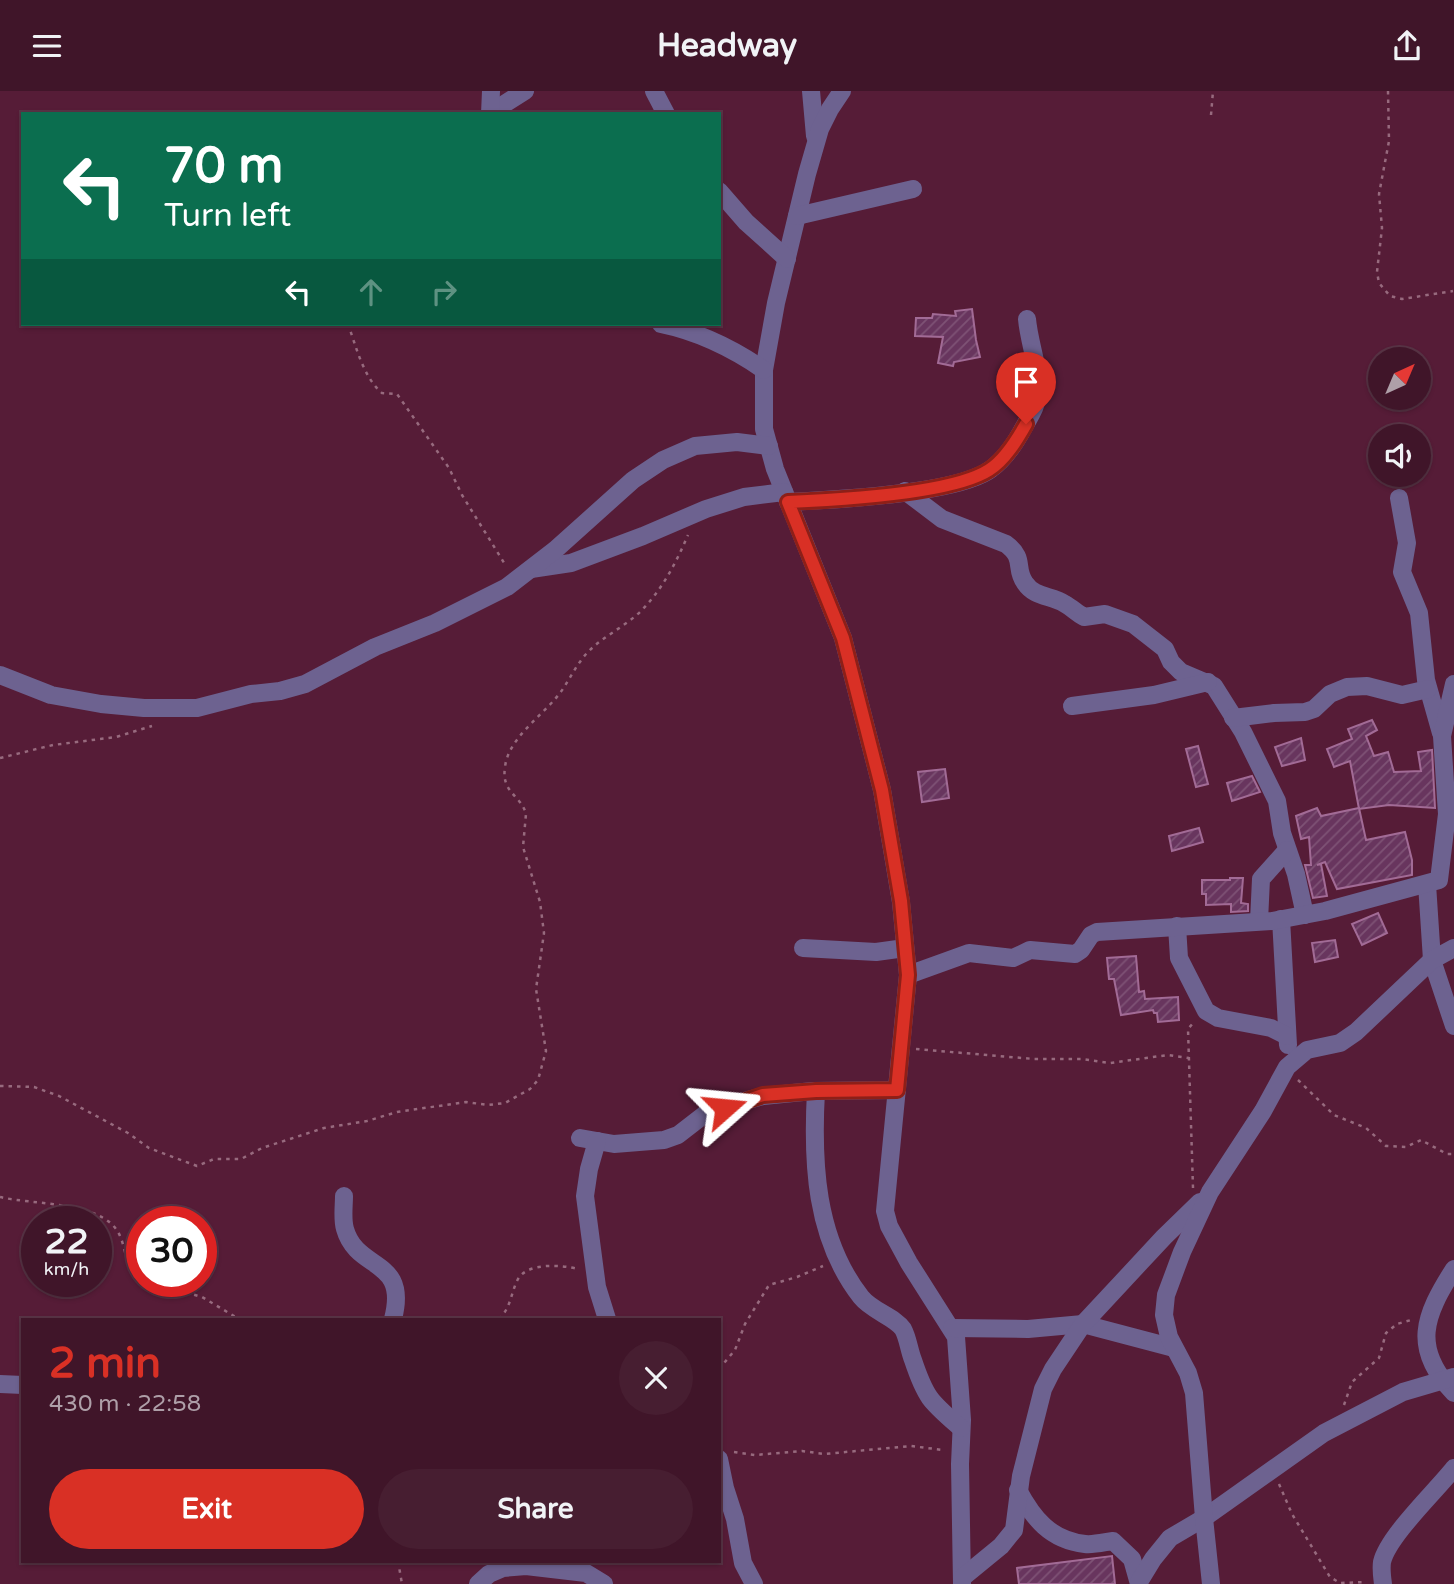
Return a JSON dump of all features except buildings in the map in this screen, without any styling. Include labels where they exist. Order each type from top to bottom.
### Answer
[{"type":"street","points":[[490,112],[491,91]]},
{"type":"street","points":[[492,112],[526,91]]},
{"type":"street","points":[[654,91],[665,112]]},
{"type":"street","points":[[811,91],[815,145]]},
{"type":"street","points":[[842,91],[830,109],[815,145],[776,303],[764,370],[764,429],[786,497],[843,638],[882,790],[901,901],[908,975],[885,1211],[909,1263],[952,1328],[958,1353],[962,1581]]},
{"type":"street","points":[[797,216],[913,189]]},
{"type":"street","points":[[721,193],[746,222],[787,260]]},
{"type":"street","points":[[529,570],[571,563],[697,512],[744,497],[905,491],[940,487],[978,477],[992,468],[1017,440],[1035,408],[1038,391],[1027,319]]},
{"type":"street","points":[[667,326],[707,337],[764,370]]},
{"type":"street","points":[[696,326],[707,337]]},
{"type":"street","points":[[0,675],[51,695],[100,704],[197,708],[305,684],[375,647],[435,624],[514,581],[632,480],[663,460],[695,446],[737,442],[769,446]]},
{"type":"street","points":[[905,491],[942,519],[1006,544],[1014,550],[1020,562],[1023,581],[1038,595],[1066,604],[1084,617],[1105,614],[1133,624],[1165,649],[1171,662],[1181,672],[1208,682],[1224,701],[1253,750],[1277,801],[1305,915]]},
{"type":"street","points":[[908,975],[969,953],[1013,958],[1030,950],[1073,955],[1097,932],[1281,919],[1439,880],[1446,826],[1442,736],[1428,689],[1419,613],[1402,572],[1407,543],[1399,498]]},
{"type":"street","points":[[1072,706],[1154,695],[1208,682]]},
{"type":"street","points":[[1442,736],[1454,684]]},
{"type":"street","points":[[1233,718],[1305,712],[1314,709],[1330,694],[1347,687],[1367,686],[1402,695],[1428,689]]},
{"type":"street","points":[[1259,921],[1261,879],[1287,850]]},
{"type":"street","points":[[1427,884],[1432,960],[1454,1026]]},
{"type":"street","points":[[1281,919],[1287,1067]]},
{"type":"street","points":[[1177,926],[1179,958],[1209,1014],[1235,1023],[1271,1028],[1287,1036]]},
{"type":"street","points":[[803,948],[876,952],[905,948]]},
{"type":"street","points":[[1211,1584],[1203,1518],[1194,1393],[1188,1373],[1165,1325],[1166,1295],[1210,1192],[1263,1111],[1287,1067],[1307,1050],[1340,1042],[1356,1032],[1432,960],[1454,948]]},
{"type":"street","points":[[607,1318],[595,1274],[585,1196],[589,1140],[614,1144],[664,1140],[678,1135],[709,1111],[763,1095],[897,1090]]},
{"type":"street","points":[[816,1091],[816,1180],[828,1233],[838,1258],[862,1299],[872,1309],[901,1327],[925,1394],[961,1428]]},
{"type":"street","points":[[962,1581],[1001,1546],[1014,1529],[1018,1490],[1043,1388],[1053,1369],[1083,1324],[1210,1192]]},
{"type":"street","points":[[344,1196],[344,1229],[351,1243],[391,1276],[396,1288],[398,1302],[393,1318]]},
{"type":"street","points":[[1139,1583],[1165,1543],[1181,1530],[1203,1518],[1324,1433],[1402,1392],[1450,1383],[1426,1344],[1425,1334],[1438,1294],[1454,1269]]},
{"type":"street","points":[[952,1328],[1028,1329],[1083,1324],[1174,1348]]},
{"type":"street","points":[[0,1384],[21,1385]]},
{"type":"street","points":[[723,1456],[725,1487],[735,1519],[741,1555],[754,1584]]},
{"type":"street","points":[[1382,1582],[1382,1563],[1389,1547],[1454,1468]]},
{"type":"street","points":[[1018,1490],[1035,1519],[1060,1537],[1086,1545],[1113,1541],[1132,1559],[1139,1583]]},
{"type":"street","points":[[478,1584],[489,1574],[520,1564],[586,1573],[601,1581],[618,1584]]},
{"type":"path","points":[[1211,115],[1213,91]]},
{"type":"path","points":[[1388,91],[1389,141],[1379,194],[1382,228],[1377,272],[1379,283],[1390,296],[1402,299],[1453,291]]},
{"type":"path","points":[[349,326],[373,383],[382,393],[397,394],[408,408],[449,468],[462,495],[514,581]]},
{"type":"path","points":[[0,1086],[34,1087],[59,1096],[128,1133],[149,1148],[197,1166],[214,1160],[241,1159],[324,1128],[367,1121],[397,1112],[466,1102],[488,1105],[505,1103],[530,1089],[538,1080],[545,1051],[536,989],[544,933],[540,902],[523,847],[525,808],[508,790],[504,768],[512,748],[557,698],[581,660],[652,598],[673,567],[697,512]]},
{"type":"path","points":[[0,758],[53,745],[116,737],[155,725]]},
{"type":"path","points":[[1192,1209],[1194,1159],[1189,1101],[1188,1029],[1191,1024],[1209,1014]]},
{"type":"path","points":[[902,1048],[1110,1063],[1168,1055],[1189,1058]]},
{"type":"path","points":[[1287,1067],[1334,1115],[1366,1128],[1386,1146],[1406,1147],[1421,1140],[1441,1151],[1454,1154]]},
{"type":"path","points":[[0,1197],[100,1214],[117,1231],[126,1258]]},
{"type":"path","points":[[721,1366],[734,1350],[745,1324],[769,1286],[797,1277],[838,1258]]},
{"type":"path","points":[[500,1318],[505,1314],[524,1272],[553,1266],[595,1274]]},
{"type":"path","points":[[202,1297],[237,1318]]},
{"type":"path","points":[[1324,1433],[1341,1413],[1352,1382],[1379,1358],[1384,1338],[1390,1329],[1430,1314]]},
{"type":"path","points":[[723,1456],[802,1451],[824,1454],[911,1446],[961,1451]]},
{"type":"path","points":[[1275,1468],[1282,1493],[1292,1514],[1330,1577],[1340,1583],[1382,1582]]},
{"type":"path","points":[[398,1563],[402,1584]]},
{"type":"route","points":[[725,1108],[763,1095],[897,1090],[904,1034],[908,975],[901,901],[882,790],[843,638],[788,502],[940,487],[978,477],[1004,456],[1026,424]]}]
